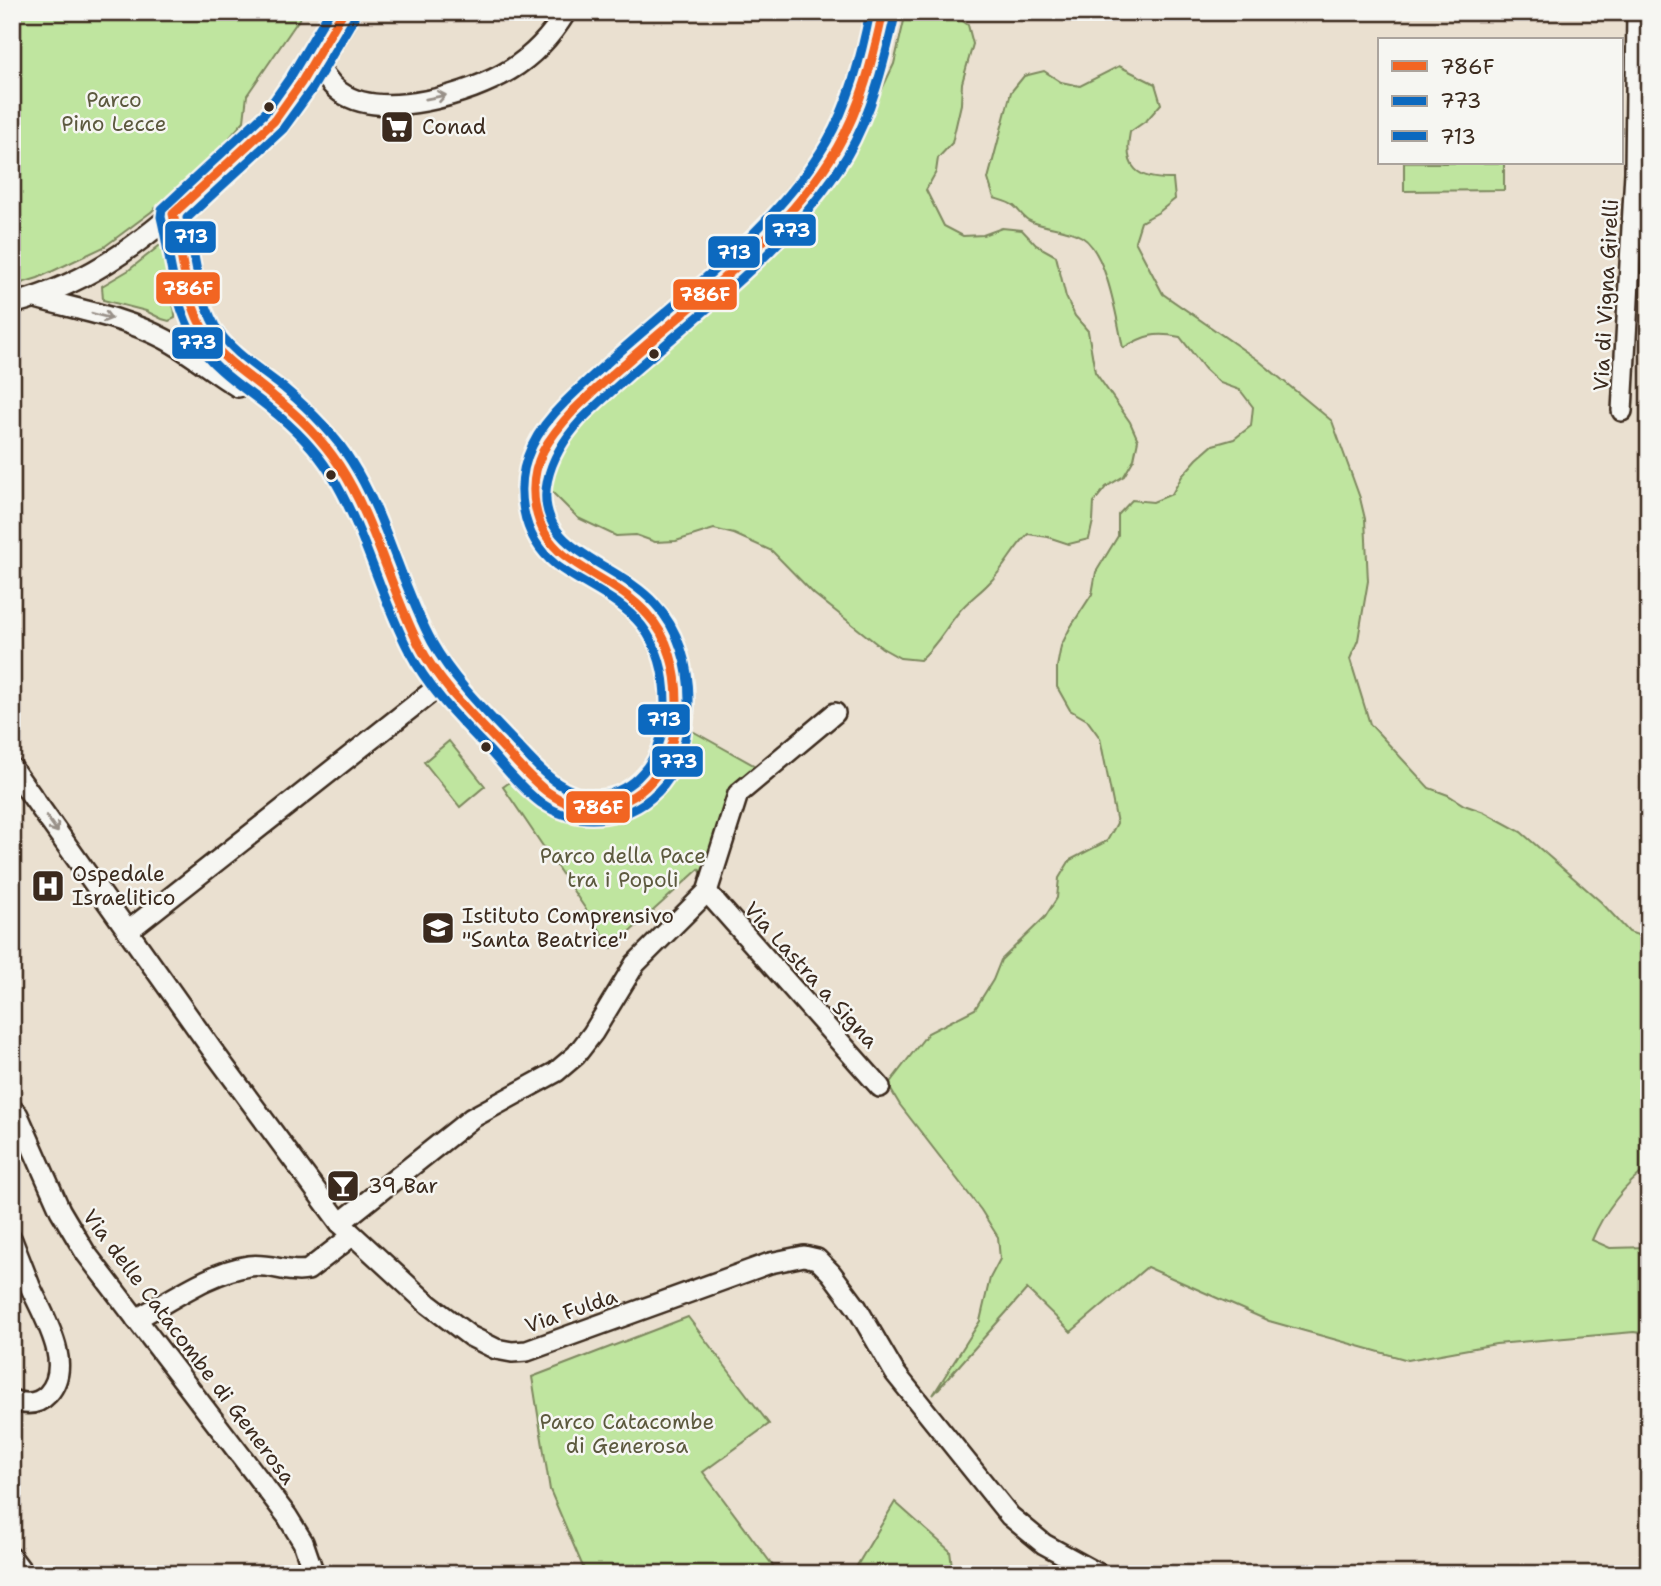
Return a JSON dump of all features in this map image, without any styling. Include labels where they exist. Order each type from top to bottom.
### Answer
[{"type":"street","points":[[12,304],[36,298],[107,265],[173,214],[274,121],[301,83],[343,12]]},
{"type":"street","points":[[314,58],[324,75],[341,92],[368,103],[399,104],[446,95],[510,70],[533,53],[566,12]]},
{"type":"street","points":[[173,214],[188,288],[200,321],[214,345],[304,422],[340,466],[365,510],[411,627],[444,682],[518,764],[547,791],[561,800],[592,807],[618,804],[638,793],[657,774],[668,755],[676,712],[673,667],[663,637],[654,621],[640,606],[564,555],[550,542],[540,524],[535,504],[538,466],[548,442],[575,410],[754,246],[807,189],[835,151],[846,130],[864,83],[883,12]]},
{"type":"street","name":"Via di Vigna Girelli","points":[[1622,411],[1642,151],[1636,12]]},
{"type":"street","points":[[36,298],[136,326],[185,350],[208,369],[238,387],[257,382]]},
{"type":"street","points":[[128,931],[444,682]]},
{"type":"street","points":[[136,1318],[227,1271],[253,1265],[300,1272],[308,1270],[346,1229],[472,1118],[556,1072],[576,1055],[635,964],[707,892],[738,794],[835,713]]},
{"type":"street","name":"Via Fulda","points":[[12,768],[346,1229],[428,1304],[470,1336],[496,1349],[527,1351],[770,1263],[804,1256],[817,1259],[857,1308],[895,1373],[1010,1516],[1044,1544],[1099,1574]]},
{"type":"street","name":"Via Lastra a Signa","points":[[707,892],[880,1087]]},
{"type":"street","name":"Via delle Catacombe di Generosa","points":[[12,1109],[18,1115],[71,1231],[286,1516],[303,1542],[314,1574]]},
{"type":"street","points":[[12,1240],[52,1335],[58,1364],[55,1383],[44,1398],[25,1404],[12,1401]]},
{"type":"street","points":[[12,1558],[24,1574]]},
{"type":"green space","name":"Parco Pino Lecce","points":[[12,12],[304,12],[247,95],[244,121],[218,151],[151,212],[104,247],[38,278],[12,286]]},
{"type":"green space","points":[[906,12],[951,12],[968,25],[973,44],[962,83],[961,104],[952,143],[938,158],[936,172],[926,190],[944,226],[963,236],[983,235],[1002,228],[1022,230],[1036,245],[1056,256],[1066,297],[1075,316],[1088,331],[1095,372],[1130,422],[1138,440],[1134,459],[1124,476],[1106,487],[1094,502],[1089,539],[1069,544],[1028,534],[995,576],[962,609],[920,660],[900,658],[882,648],[814,594],[772,551],[734,534],[714,529],[676,541],[655,542],[636,535],[616,536],[578,518],[550,490],[549,470],[561,447],[808,206],[849,159],[894,64]]},
{"type":"green space","points":[[1119,66],[1155,84],[1161,104],[1147,120],[1130,132],[1128,144],[1131,163],[1135,169],[1150,177],[1173,179],[1175,199],[1141,222],[1135,241],[1163,294],[1258,360],[1332,421],[1365,519],[1368,581],[1358,640],[1350,659],[1370,724],[1429,788],[1521,832],[1601,902],[1629,932],[1649,939],[1649,1167],[1616,1200],[1592,1240],[1610,1248],[1649,1247],[1649,1334],[1634,1332],[1496,1344],[1408,1360],[1269,1321],[1147,1267],[1071,1332],[1027,1289],[933,1395],[980,1321],[990,1278],[1000,1259],[998,1237],[888,1085],[928,1033],[975,1009],[993,980],[1001,960],[1045,917],[1057,898],[1059,878],[1070,860],[1107,841],[1117,823],[1100,738],[1087,720],[1070,710],[1057,687],[1061,646],[1092,594],[1096,572],[1118,536],[1118,515],[1132,500],[1153,502],[1172,494],[1182,476],[1213,445],[1234,439],[1251,426],[1253,407],[1240,390],[1220,383],[1205,369],[1180,337],[1150,336],[1123,348],[1104,271],[1091,245],[1082,237],[1030,221],[1012,205],[994,198],[988,179],[1011,92],[1024,76],[1044,71],[1061,82],[1080,86]]},
{"type":"green space","points":[[1404,164],[1504,164],[1504,190],[1404,191]]},
{"type":"green space","points":[[165,245],[170,250],[169,289],[175,318],[169,321],[146,311],[103,300],[102,286],[129,270],[159,246]]},
{"type":"green space","name":"Parco della Pace tra i Popoli","points":[[687,728],[757,767],[703,875],[699,869],[612,948],[503,787],[514,779],[546,805],[570,817],[598,820],[612,817],[639,806],[660,787]]},
{"type":"green space","points":[[449,741],[485,786],[460,807],[424,762]]},
{"type":"green space","name":"Parco Catacombe di Generosa","points":[[688,1317],[769,1424],[703,1472],[779,1574],[586,1574],[550,1490],[532,1377]]},
{"type":"green space","points":[[895,1502],[950,1551],[953,1574],[852,1574]]},
{"type":"transit line","name":"773","points":[[329,12],[291,76],[265,113],[162,209],[161,217],[182,312],[196,341],[211,360],[286,422],[324,463],[353,516],[398,629],[434,690],[533,797],[556,811],[589,819],[606,818],[637,807],[651,798],[671,776],[684,745],[689,687],[685,661],[676,636],[655,604],[635,587],[580,552],[556,529],[549,514],[546,497],[553,464],[582,419],[758,263],[791,230],[821,194],[847,156],[864,123],[882,69],[895,15]]},
{"type":"transit line","name":"786F","points":[[343,12],[301,83],[274,121],[173,214],[193,308],[207,336],[221,353],[300,419],[339,465],[362,508],[408,623],[444,683],[541,787],[563,801],[592,807],[606,806],[634,796],[656,775],[670,750],[675,731],[675,678],[666,644],[647,614],[618,589],[564,555],[545,534],[539,521],[534,493],[543,451],[574,410],[750,254],[812,185],[837,148],[853,116],[883,12]]},
{"type":"transit line","name":"713","points":[[354,18],[312,89],[283,129],[187,218],[204,300],[215,326],[229,344],[302,404],[344,450],[364,482],[421,620],[440,655],[457,678],[538,767],[562,786],[591,795],[613,793],[624,788],[639,776],[652,760],[659,744],[664,719],[665,692],[662,672],[652,643],[633,616],[613,600],[556,565],[535,540],[528,526],[522,494],[526,461],[539,434],[560,407],[739,248],[801,180],[826,143],[848,96],[870,12]]},
{"type":"place","name":"Conad","points":[[397,127]]},
{"type":"place","name":"Ospedale Israelitico","points":[[48,886]]},
{"type":"place","name":"Istituto Comprensivo \"Santa Beatrice\"","points":[[438,928]]},
{"type":"place","name":"39 Bar","points":[[343,1186]]}]
